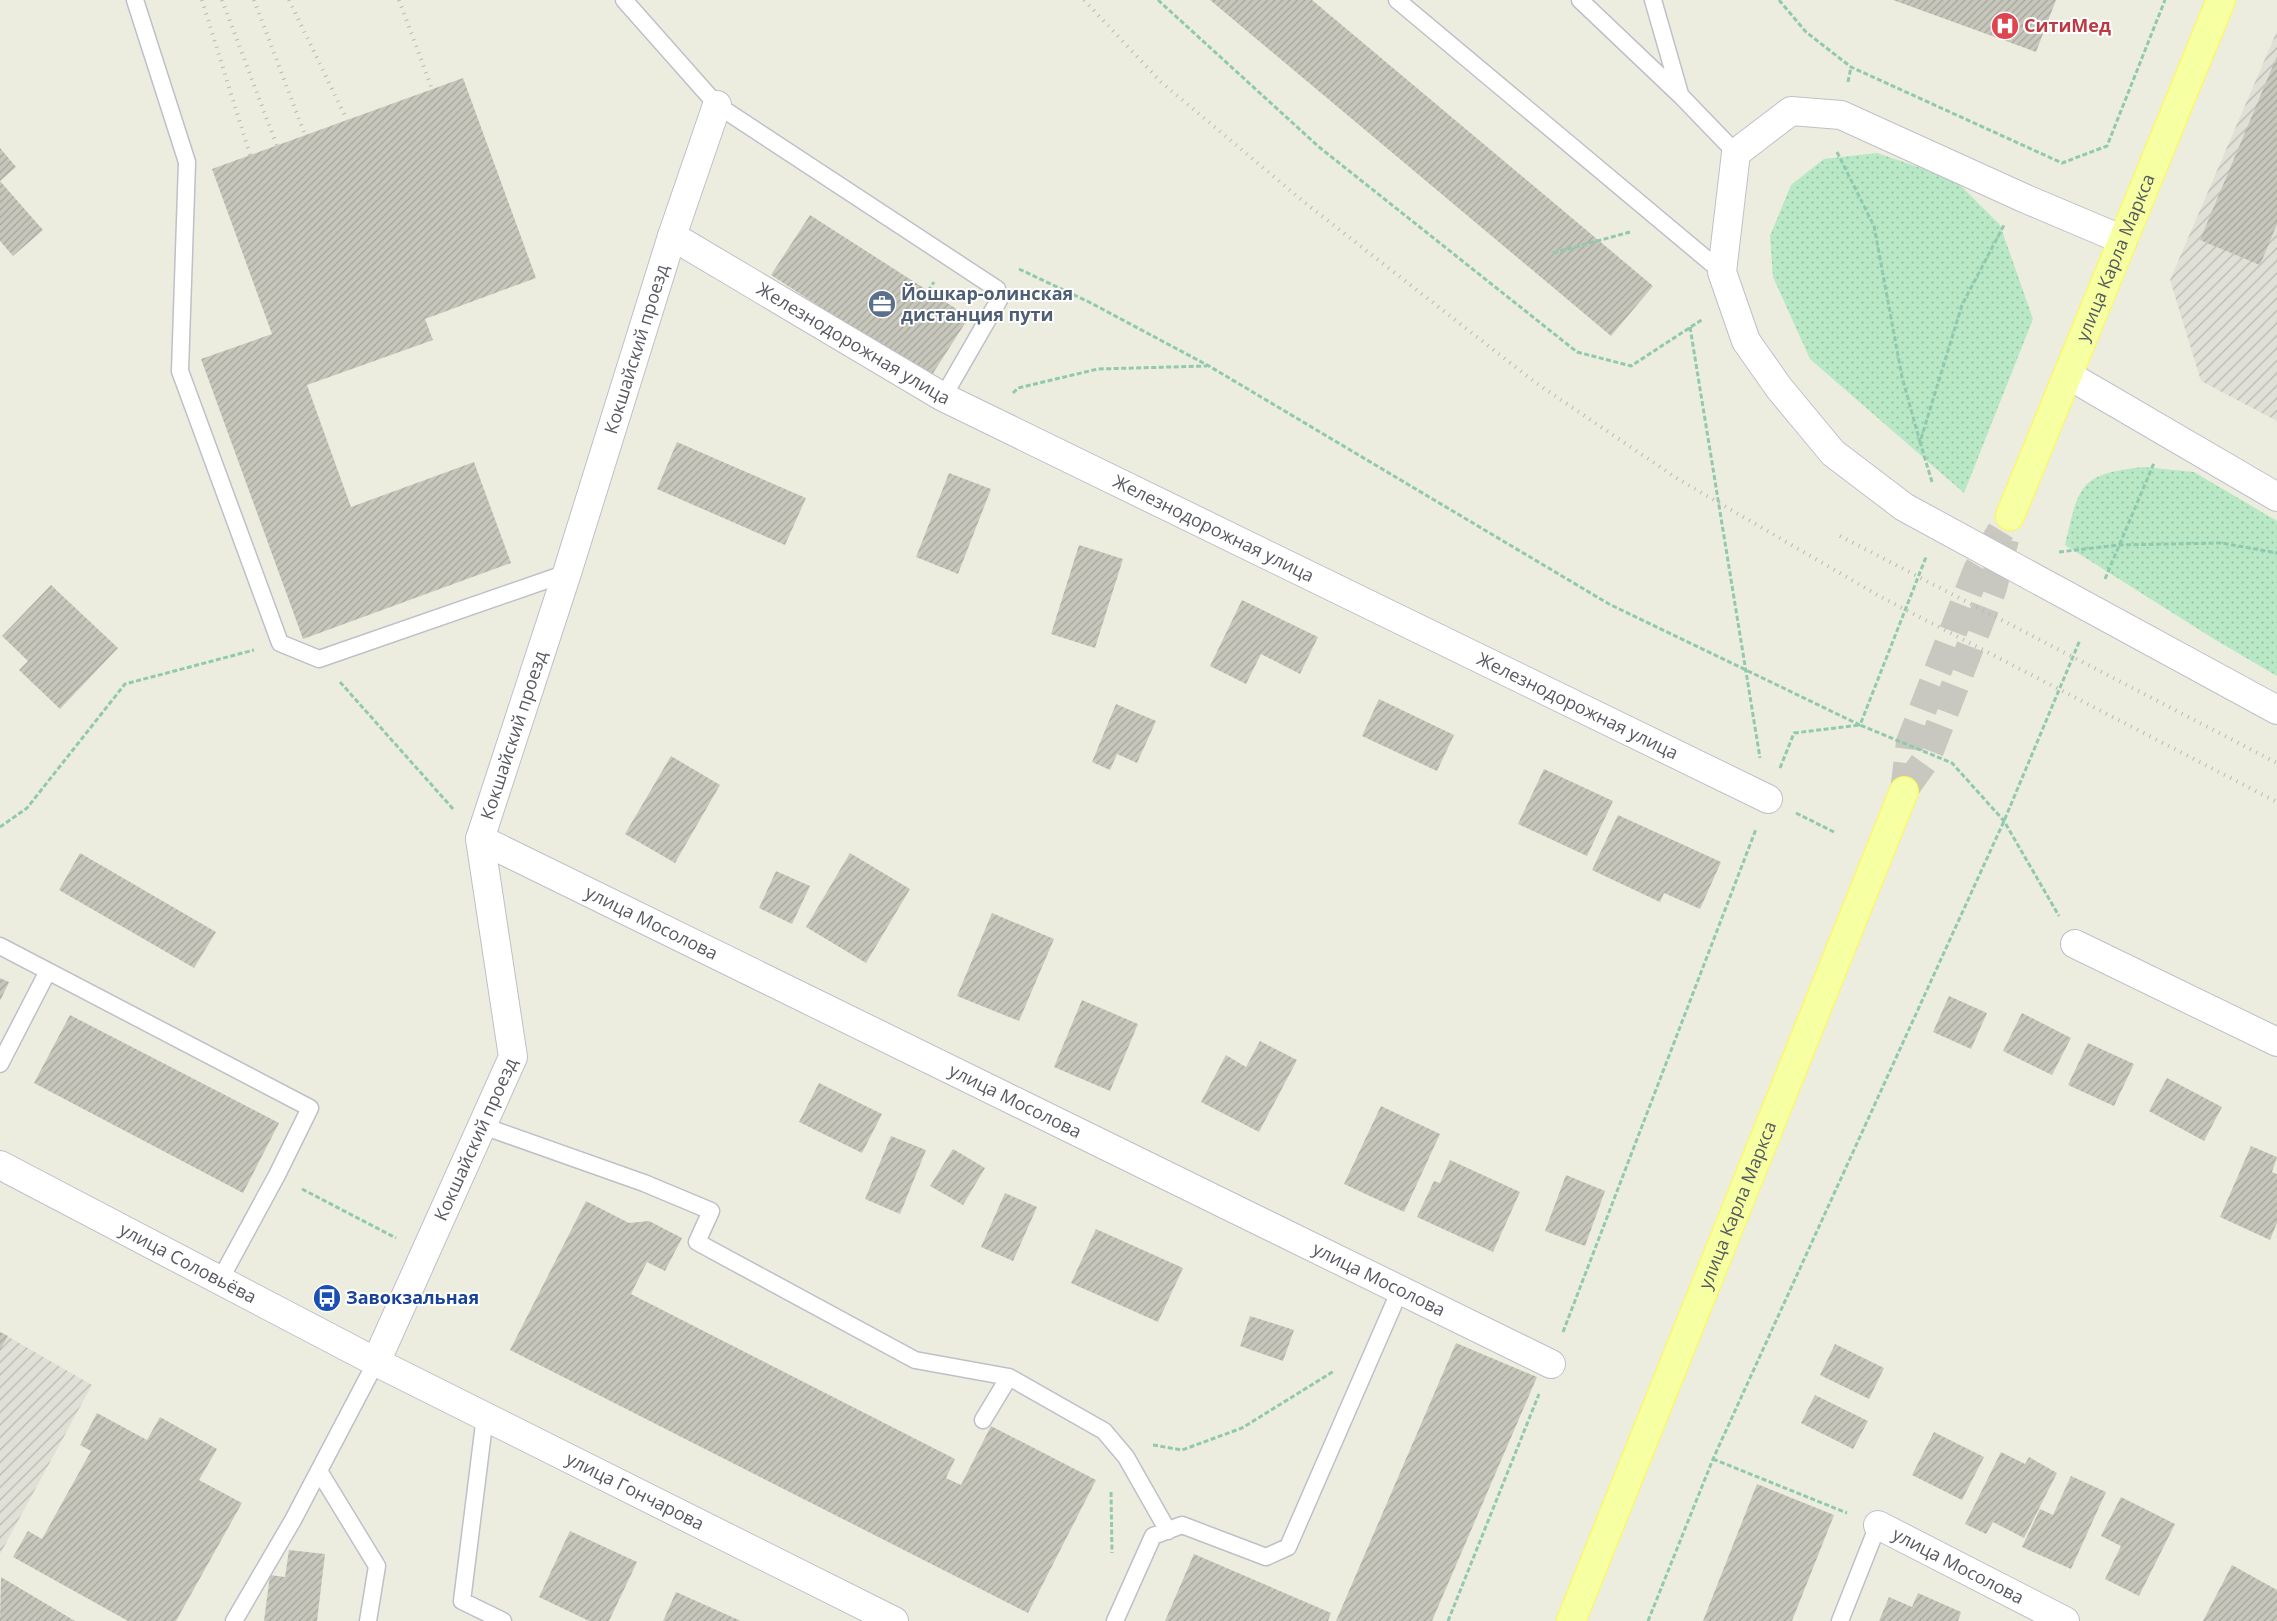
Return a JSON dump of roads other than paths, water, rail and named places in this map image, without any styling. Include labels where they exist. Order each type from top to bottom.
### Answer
[{"type":"main road","name":"улица Карла Маркса","points":[[2010,516],[2221,0]]},
{"type":"main road","name":"улица Карла Маркса","points":[[1571,1621],[1904,791]]},
{"type":"street","name":"Кокшайский проезд","points":[[376,1362],[513,1057],[480,840],[567,573],[672,236],[717,105]]},
{"type":"street","points":[[2122,240],[2026,199],[1841,115],[1791,111],[1736,154],[1722,272],[1746,342],[1779,388],[1833,453],[1904,507],[2277,710]]},
{"type":"street","name":"Железнодорожная улица","points":[[672,236],[943,397],[1768,799]]},
{"type":"street","points":[[2068,374],[2277,497]]},
{"type":"street","name":"улица Мосолова","points":[[480,840],[1551,1364]]},
{"type":"street","points":[[2074,944],[2277,1042]]},
{"type":"street","name":"улица Соловьёва","points":[[0,1166],[376,1362]]},
{"type":"street","name":"улица Гончарова","points":[[376,1362],[485,1416],[866,1614],[894,1621]]},
{"type":"street","name":"улица Мосолова","points":[[1878,1526],[2065,1621]]},
{"type":"lane","points":[[135,0],[187,162],[180,371],[280,643],[319,659],[567,573]]},
{"type":"lane","points":[[624,0],[717,105],[997,289],[1000,300],[943,397]]},
{"type":"lane","points":[[1398,0],[1722,272]]},
{"type":"lane","points":[[1580,0],[1681,96],[1736,154]]},
{"type":"lane","points":[[1653,0],[1681,96]]},
{"type":"lane","points":[[0,946],[310,1108],[277,1176],[220,1280]]},
{"type":"lane","points":[[0,1064],[48,971]]},
{"type":"lane","points":[[482,1126],[644,1183],[711,1211],[697,1242],[915,1360],[1009,1377],[1104,1431],[1126,1457],[1168,1530]]},
{"type":"lane","points":[[1115,1621],[1153,1536],[1182,1526],[1266,1557],[1288,1547],[1400,1290]]},
{"type":"lane","points":[[234,1621],[294,1520],[376,1362]]},
{"type":"lane","points":[[983,1420],[1009,1377]]},
{"type":"lane","points":[[485,1416],[462,1601],[503,1621]]},
{"type":"lane","points":[[319,1471],[377,1566],[368,1621]]},
{"type":"lane","points":[[1840,1621],[1878,1526]]},
{"type":"tunnel","points":[[1904,791],[1910,742],[1977,570],[2010,516]]},
{"type":"tunnel","points":[[1907,786],[1927,758],[1993,588],[2005,539]]},
{"type":"railway","points":[[202,0],[250,155]]},
{"type":"railway","points":[[222,0],[277,146]]},
{"type":"railway","points":[[254,0],[305,135]]},
{"type":"railway","points":[[289,0],[347,120]]},
{"type":"railway","points":[[399,0],[432,89]]},
{"type":"railway","points":[[1084,0],[1161,82],[1304,202],[1536,383],[1678,479],[1881,597],[2277,802]]},
{"type":"railway","points":[[1840,536],[2277,763]]},
{"type":"place","name":"СитиМед","points":[[2005,26]]},
{"type":"place","name":"Йошкар-олинская дистанция пути","points":[[882,304]]},
{"type":"place","name":"Завокзальная","points":[[327,1298]]}]
